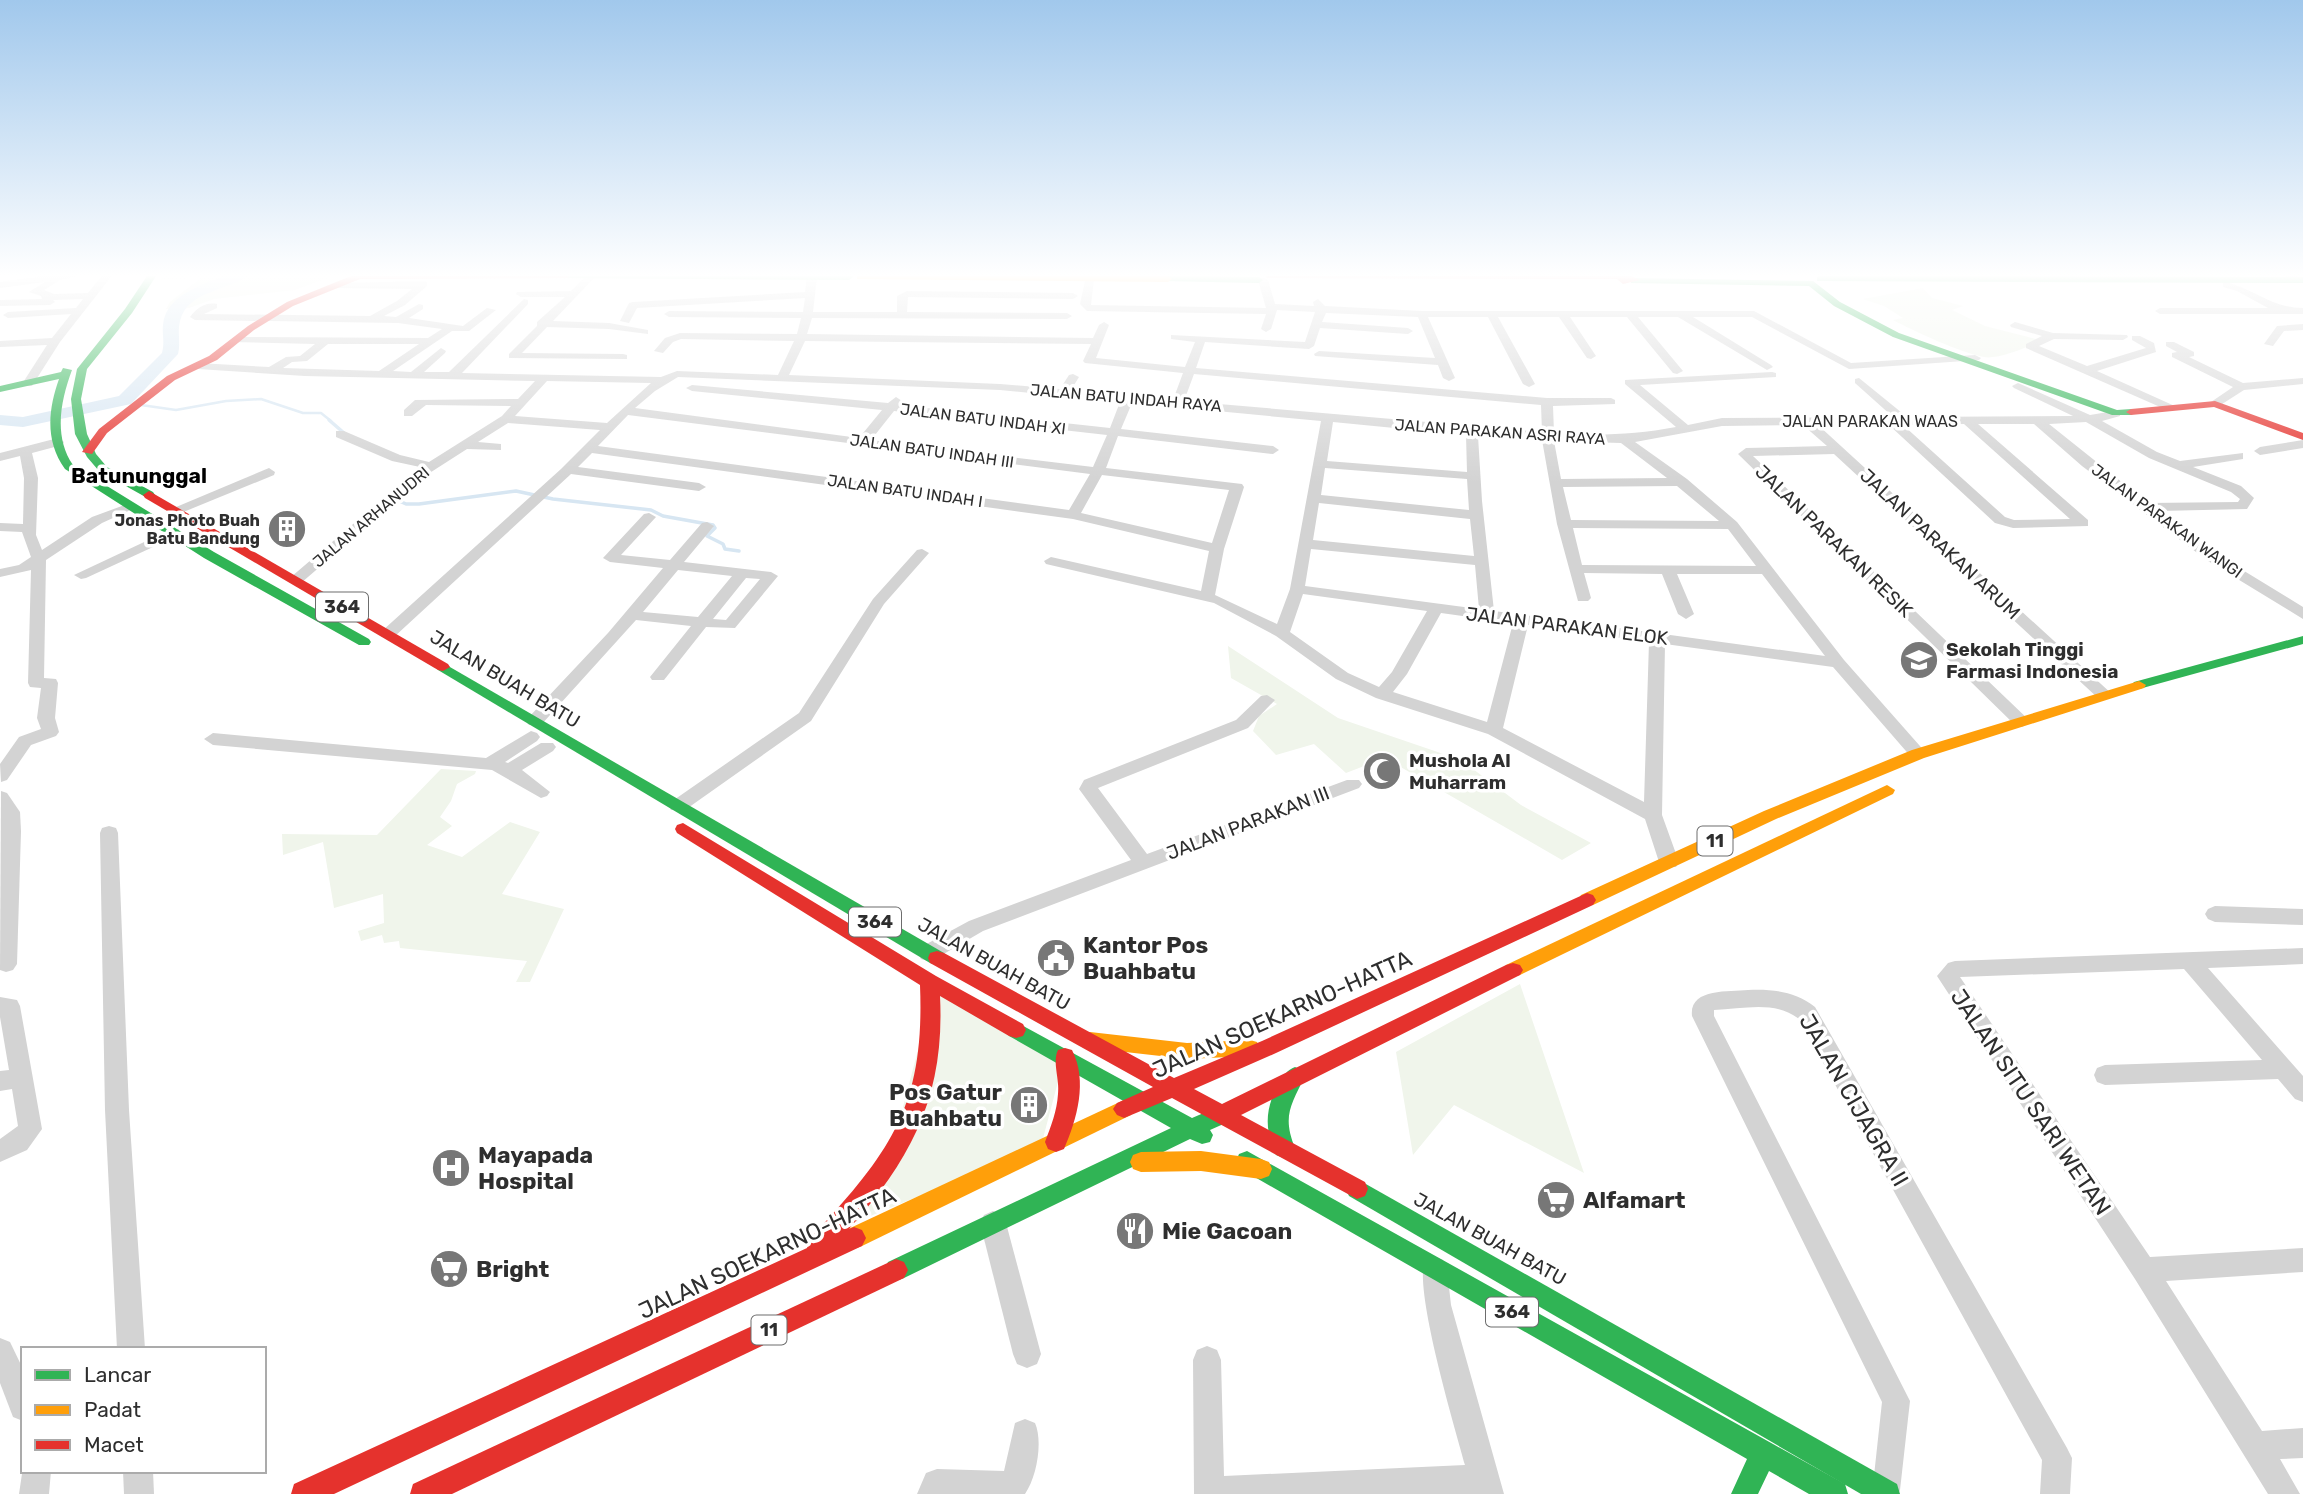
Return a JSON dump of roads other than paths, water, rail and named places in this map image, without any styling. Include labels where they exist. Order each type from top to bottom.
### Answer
[{"type":"main road","points":[[57,435],[63,379],[90,343]]},
{"type":"main road","name":"JALAN BUAH BATU","points":[[104,343],[81,371],[75,396],[79,427],[88,452],[103,470],[387,634],[533,729],[547,747],[628,795]]},
{"type":"main road","points":[[88,452],[103,431],[117,419],[176,376],[198,366],[232,343]]},
{"type":"main road","points":[[1931,343],[2124,412],[2215,404],[2303,437]]},
{"type":"main road","points":[[0,389],[63,379]]},
{"type":"main road","points":[[79,427],[117,419]]},
{"type":"main road","name":"364","points":[[57,435],[64,462],[77,474],[209,555],[376,648]]},
{"type":"main road","points":[[209,555],[231,545]]},
{"type":"main road","name":"JALAN SOEKARNO-HATTA","points":[[304,1494],[804,1262],[1141,1101],[1269,1047],[1667,856],[1918,754],[2175,674],[2303,640]]},
{"type":"main road","name":"JALAN BUAH BATU","points":[[400,661],[533,729],[928,953],[1175,1087],[1613,1333],[1886,1493]]},
{"type":"main road","points":[[2203,685],[2266,667]]},
{"type":"main road","name":"11","points":[[423,1494],[1192,1129],[1295,1076],[1897,785]]},
{"type":"main road","points":[[648,807],[671,808]]},
{"type":"main road","name":"JALAN BUAH BATU","points":[[671,808],[929,981],[1835,1494]]},
{"type":"main road","points":[[804,1262],[876,1182],[914,1120],[929,1073],[935,1034],[929,981]]},
{"type":"main road","points":[[1090,1040],[1187,1051],[1269,1047]]},
{"type":"main road","points":[[1055,1142],[1072,1096],[1071,1078],[1065,1056]]},
{"type":"main road","points":[[1284,1149],[1276,1134],[1274,1120],[1282,1095],[1295,1076]]},
{"type":"main road","points":[[1114,1165],[1185,1158],[1211,1159],[1261,1169]]},
{"type":"main road","points":[[1744,1494],[1764,1453]]},
{"type":"street","points":[[0,344],[23,343]]},
{"type":"street","points":[[25,385],[54,343]]},
{"type":"street","points":[[271,371],[290,359],[303,359],[323,343]]},
{"type":"street","points":[[383,374],[429,343]]},
{"type":"street","points":[[452,376],[487,343]]},
{"type":"street","points":[[525,343],[513,356],[623,357]]},
{"type":"street","points":[[659,351],[667,343]]},
{"type":"street","points":[[782,378],[799,343]]},
{"type":"street","points":[[1096,343],[1089,361],[1547,402],[1611,402]]},
{"type":"street","points":[[1178,402],[1200,343]]},
{"type":"street","points":[[1249,343],[1305,347],[1312,343]]},
{"type":"street","points":[[1434,343],[1449,378]]},
{"type":"street","points":[[1507,343],[1529,384]]},
{"type":"street","points":[[1582,343],[1591,356]]},
{"type":"street","points":[[1654,343],[1677,371]]},
{"type":"street","points":[[1685,428],[1629,382],[1770,371],[1725,343]]},
{"type":"street","points":[[1807,343],[1842,363],[1860,366],[1970,359]]},
{"type":"street","points":[[2039,343],[2031,347],[2171,407]]},
{"type":"street","points":[[2087,370],[2152,349],[2143,343]]},
{"type":"street","points":[[2170,344],[2190,354]]},
{"type":"street","points":[[414,375],[440,351]]},
{"type":"street","points":[[1319,354],[1442,362]]},
{"type":"street","points":[[2203,355],[2175,355],[2241,387]]},
{"type":"street","points":[[198,366],[271,371],[661,380]]},
{"type":"street","name":"JALAN BATU INDAH RAYA","points":[[661,380],[677,374],[782,378],[1064,392],[1239,408]]},
{"type":"street","points":[[176,376],[260,381]]},
{"type":"street","name":"JALAN ARHANUDRI","points":[[296,580],[432,466],[506,419],[545,377]]},
{"type":"street","points":[[1064,392],[1073,377]]},
{"type":"street","points":[[782,396],[796,379]]},
{"type":"street","points":[[387,634],[568,470],[661,380]]},
{"type":"street","points":[[1859,381],[2000,520],[2013,524],[2083,523],[1966,420]]},
{"type":"street","points":[[2215,404],[2241,387],[2303,381]]},
{"type":"street","points":[[863,441],[909,385]]},
{"type":"street","points":[[2018,386],[2089,419],[2153,455],[2236,489],[2246,498],[2246,503],[2242,506],[2233,507],[2145,507]]},
{"type":"street","name":"JALAN BATU INDAH XI","points":[[692,388],[1273,450]]},
{"type":"street","points":[[1073,515],[1098,471],[1128,398]]},
{"type":"street","points":[[408,413],[419,402],[426,401],[522,403]]},
{"type":"street","points":[[1547,402],[1548,437],[1555,483],[1583,598]]},
{"type":"street","name":"JALAN PARAKAN ASRI RAYA","points":[[1239,408],[1472,432],[1625,440],[1682,482],[1732,525],[1838,663],[1918,754]]},
{"type":"street","name":"JALAN BATU INDAH III","points":[[627,411],[1237,487],[1217,549]]},
{"type":"street","name":"JALAN PARAKAN WAAS","points":[[1625,440],[1722,422],[2089,419],[2124,412]]},
{"type":"street","points":[[1282,633],[1297,589],[1328,418]]},
{"type":"street","points":[[506,419],[611,427]]},
{"type":"street","name":"JALAN PARAKAN WANGI","points":[[2037,420],[2087,463],[2213,558],[2303,614]]},
{"type":"street","name":"JALAN PARAKAN ARUM","points":[[1806,421],[2105,695]]},
{"type":"street","points":[[1472,432],[1475,515],[1483,561],[1487,616]]},
{"type":"street","points":[[340,434],[396,458],[432,466]]},
{"type":"street","points":[[0,457],[25,451],[57,435]]},
{"type":"street","points":[[2260,451],[2303,444]]},
{"type":"street","points":[[465,445],[498,447]]},
{"type":"street","name":"JALAN BATU INDAH I","points":[[590,449],[1073,515],[1217,549]]},
{"type":"street","name":"JALAN PARAKAN RESIK","points":[[1838,450],[1744,454],[2022,722]]},
{"type":"street","points":[[6,964],[4,939],[12,831],[10,812],[1,786],[24,741],[50,732],[46,718],[50,683],[36,683],[39,559],[29,536],[31,478],[25,451]]},
{"type":"street","points":[[2178,466],[2239,456]]},
{"type":"street","points":[[1319,464],[1472,476]]},
{"type":"street","points":[[568,470],[699,488]]},
{"type":"street","points":[[176,510],[269,472]]},
{"type":"street","points":[[1555,483],[1682,482]]},
{"type":"street","points":[[1312,498],[1475,515]]},
{"type":"street","points":[[0,573],[24,568],[97,520],[130,507]]},
{"type":"street","points":[[632,615],[730,625],[770,578],[769,575],[610,558],[649,517]]},
{"type":"street","points":[[1564,524],[1732,525]]},
{"type":"street","points":[[492,762],[533,729],[707,526]]},
{"type":"street","points":[[0,527],[29,528]]},
{"type":"street","points":[[81,575],[174,532]]},
{"type":"street","points":[[1306,544],[1483,561]]},
{"type":"street","points":[[1207,596],[1217,549]]},
{"type":"street","points":[[671,808],[805,717],[878,602],[922,553]]},
{"type":"street","points":[[1051,561],[1207,596],[1282,633],[1342,676],[1382,694],[1494,730],[1653,815]]},
{"type":"street","points":[[1576,569],[1766,570]]},
{"type":"street","points":[[1668,570],[1686,614]]},
{"type":"street","points":[[658,677],[743,572]]},
{"type":"street","name":"JALAN PARAKAN ELOK","points":[[1297,589],[1838,663]]},
{"type":"street","points":[[1382,694],[1399,674],[1436,609]]},
{"type":"street","points":[[1494,730],[1522,619]]},
{"type":"street","points":[[1657,637],[1653,815],[1667,856]]},
{"type":"street","name":"JALAN PARAKAN III","points":[[1143,863],[1088,789],[1096,781],[1242,724],[1267,700]]},
{"type":"street","points":[[213,739],[473,763],[492,762],[510,770],[541,792]]},
{"type":"street","points":[[510,770],[547,747]]},
{"type":"street","name":"JALAN PARAKAN III","points":[[928,953],[976,926],[1353,784]]},
{"type":"street","points":[[108,833],[114,944],[117,1110],[131,1347]]},
{"type":"street","points":[[2215,914],[2303,917]]},
{"type":"street","name":"JALAN SITU SARI WETAN","points":[[2285,1494],[2144,1270],[1948,976],[1955,968],[2303,956]]},
{"type":"street","points":[[2190,961],[2303,1092]]},
{"type":"street","name":"JALAN CIJAGRA II","points":[[1886,1493],[1896,1401],[1703,1016],[1702,1007],[1710,1002],[1784,1000],[1798,1004],[1807,1013],[2057,1458],[2055,1494]]},
{"type":"street","points":[[0,1006],[9,1006],[10,1080],[30,1129],[18,1142],[0,1151]]},
{"type":"street","points":[[2105,1074],[2283,1069]]},
{"type":"street","points":[[993,1223],[1027,1354]]},
{"type":"street","points":[[2144,1270],[2303,1260]]},
{"type":"street","points":[[1207,1360],[1210,1492],[1486,1486],[1438,1305],[1434,1269]]},
{"type":"street","points":[[3,1368],[21,1402]]},
{"type":"street","points":[[932,1494],[937,1484],[1013,1486],[1018,1479],[1025,1433]]},
{"type":"street","points":[[2254,1446],[2303,1443]]},
{"type":"street","points":[[34,1494],[36,1473]]},
{"type":"street","points":[[138,1473],[139,1494]]},
{"type":"waterway","points":[[0,420],[23,422],[125,400],[170,354],[173,343]]},
{"type":"waterway","points":[[141,405],[176,410],[226,401],[261,399],[303,413],[321,413],[331,421]]},
{"type":"waterway","points":[[329,420],[344,433]]},
{"type":"waterway","points":[[395,499],[406,504],[419,504],[516,491],[553,499],[651,510],[663,516],[713,525],[715,528],[707,536],[723,544],[725,549],[739,551]]},
{"type":"place","name":"Jonas Photo Buah Batu Bandung","points":[[287,529]]},
{"type":"place","name":"Sekolah Tinggi Farmasi Indonesia","points":[[1919,660]]},
{"type":"place","name":"Mushola Al Muharram","points":[[1382,771]]},
{"type":"place","name":"Kantor Pos Buahbatu","points":[[1056,958]]},
{"type":"place","name":"Pos Gatur Buahbatu","points":[[1029,1105]]},
{"type":"place","name":"Mayapada Hospital","points":[[451,1168]]},
{"type":"place","name":"Alfamart","points":[[1556,1200]]},
{"type":"place","name":"Mie Gacoan","points":[[1135,1231]]},
{"type":"place","name":"Bright","points":[[449,1269]]},
{"type":"district","name":"Batununggal","points":[[139,475]]}]
